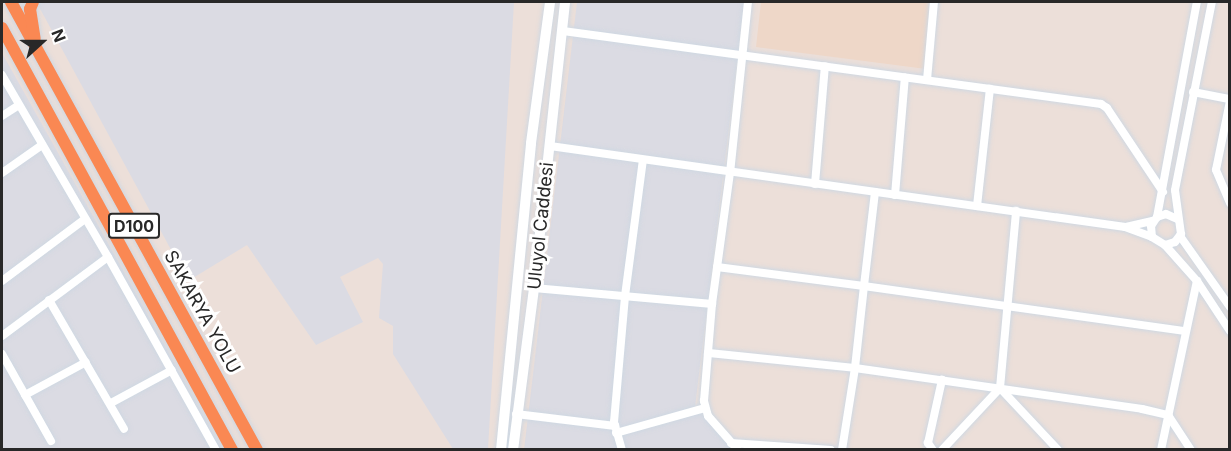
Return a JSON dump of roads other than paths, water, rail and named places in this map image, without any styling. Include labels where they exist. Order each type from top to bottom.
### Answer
[{"type":"highway","name":"SAKARYA YOLU","points":[[11,2],[257,450]]},
{"type":"highway","points":[[33,2],[30,9],[36,46]]},
{"type":"highway","name":"D100","points":[[2,28],[232,450]]},
{"type":"highway","points":[[2,46],[35,88]]},
{"type":"main road","name":"Uluyol Caddesi","points":[[501,450],[531,143],[550,2]]},
{"type":"main road","name":"Uluyol Caddesi","points":[[513,450],[534,288],[565,2]]},
{"type":"street","points":[[738,450],[708,416],[705,408],[712,304],[730,173],[748,2]]},
{"type":"street","points":[[927,80],[934,2]]},
{"type":"street","points":[[1152,237],[1163,192],[1197,2]]},
{"type":"street","points":[[1165,245],[1175,242],[1182,230],[1177,219],[1175,190],[1212,2]]},
{"type":"street","points":[[563,31],[1101,104],[1107,108],[1163,192]]},
{"type":"street","points":[[815,184],[825,66]]},
{"type":"street","points":[[2,75],[108,257],[216,450]]},
{"type":"street","points":[[895,195],[905,77]]},
{"type":"street","points":[[976,206],[990,89]]},
{"type":"street","points":[[1193,92],[1230,100],[1216,170],[1230,203]]},
{"type":"street","points":[[2,116],[19,105]]},
{"type":"street","points":[[2,173],[42,145]]},
{"type":"street","points":[[550,146],[1125,227],[1152,237],[1165,245],[1197,281],[1230,331]]},
{"type":"street","points":[[622,450],[616,429],[625,296],[643,160]]},
{"type":"street","points":[[842,450],[855,368],[875,192]]},
{"type":"street","points":[[942,450],[1000,388],[1016,211]]},
{"type":"street","points":[[1125,227],[1166,214],[1177,219]]},
{"type":"street","points":[[2,281],[86,219]]},
{"type":"street","points":[[1180,236],[1230,307]]},
{"type":"street","points":[[2,336],[108,257]]},
{"type":"street","points":[[717,267],[1185,331]]},
{"type":"street","points":[[1161,450],[1197,281]]},
{"type":"street","points":[[534,288],[712,304]]},
{"type":"street","points":[[49,300],[111,403],[124,429]]},
{"type":"street","points":[[708,353],[855,368],[1142,409],[1168,415],[1191,450]]},
{"type":"street","points":[[2,354],[51,441]]},
{"type":"street","points":[[25,395],[86,362]]},
{"type":"street","points":[[111,403],[172,370]]},
{"type":"street","points":[[933,450],[928,443],[942,380]]},
{"type":"street","points":[[1000,388],[1058,450]]},
{"type":"street","points":[[516,414],[616,429],[705,408]]},
{"type":"street","points":[[731,443],[831,450]]}]
